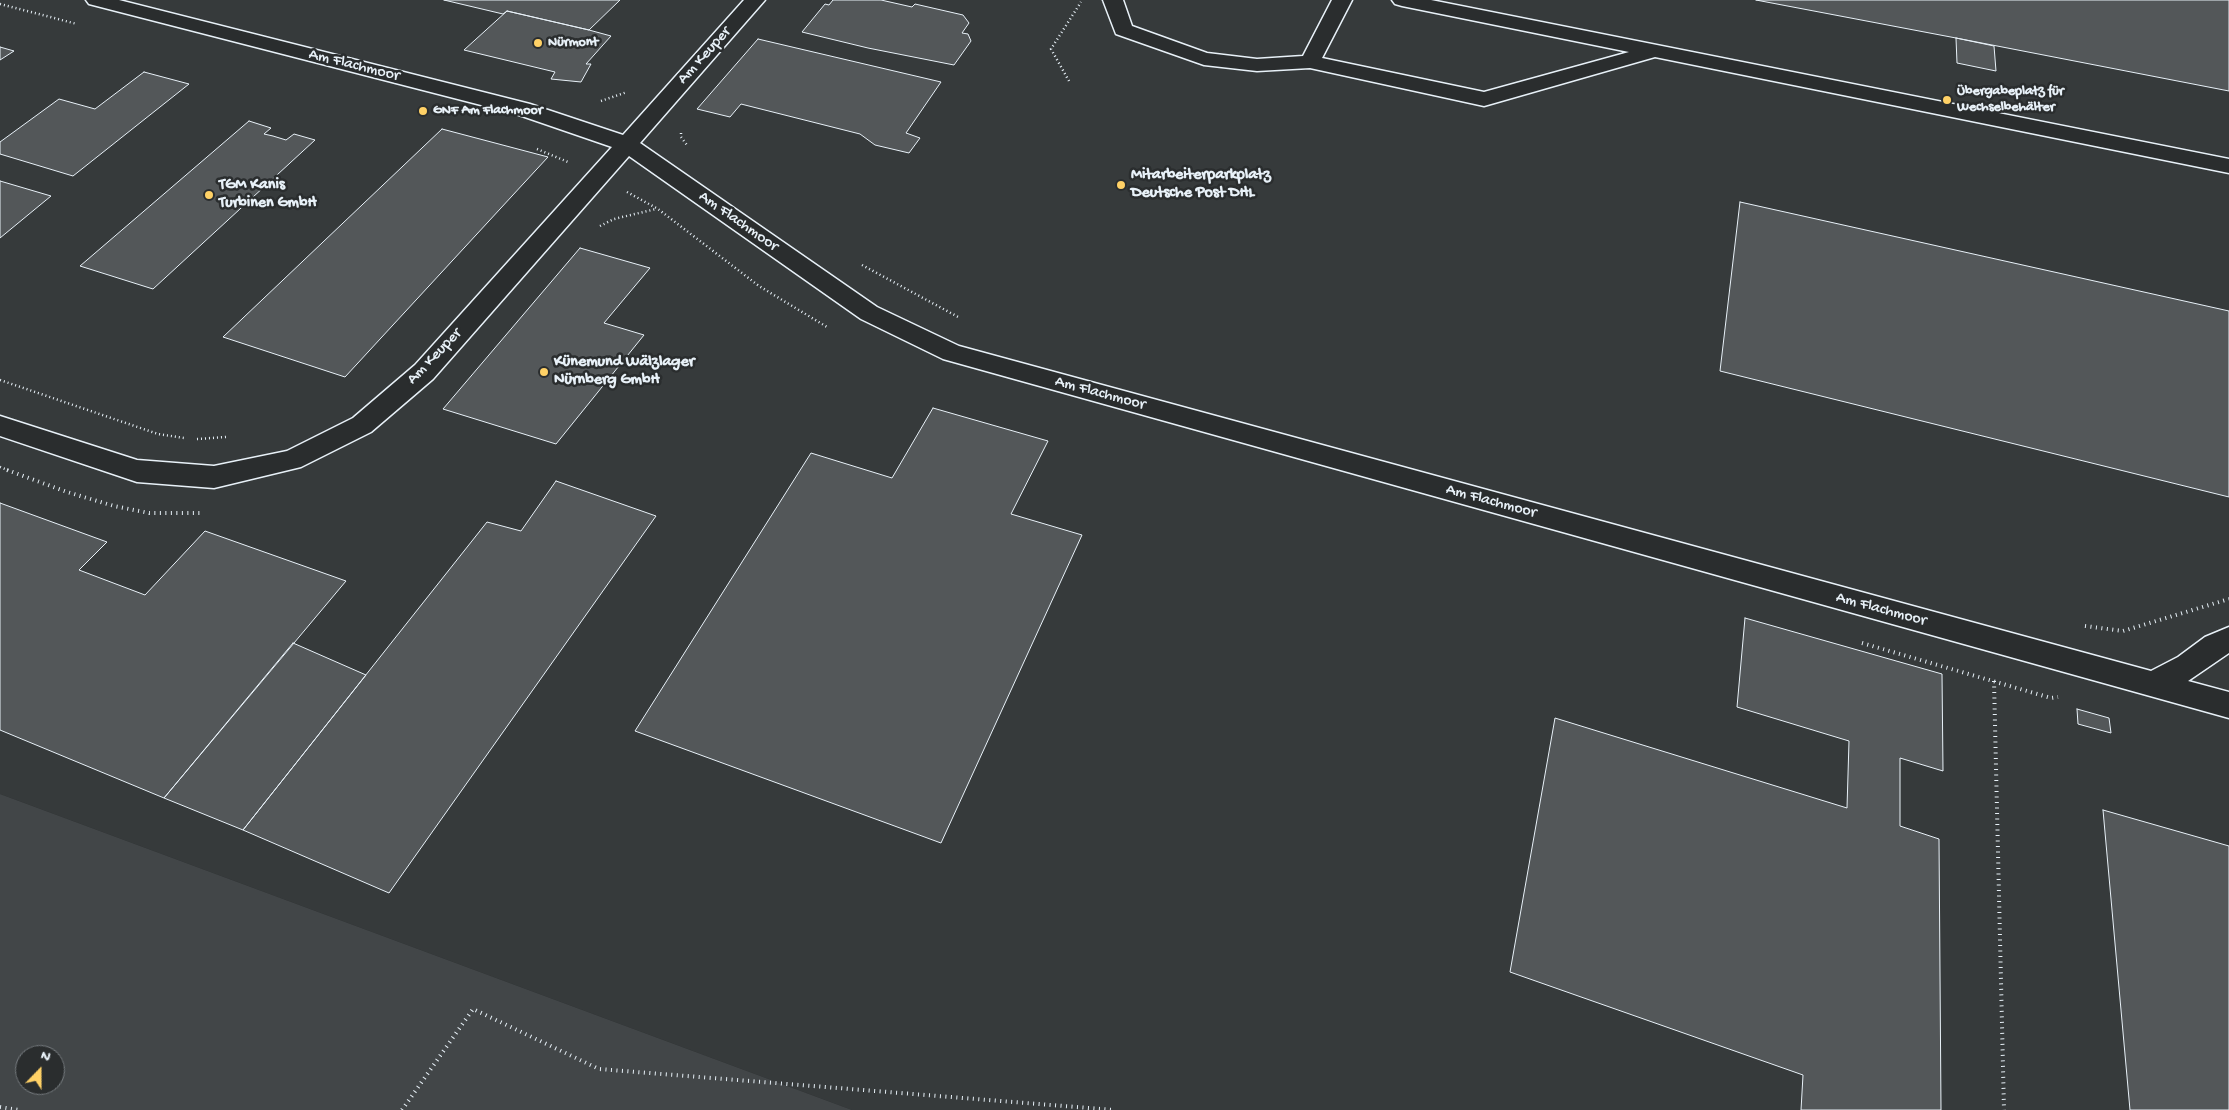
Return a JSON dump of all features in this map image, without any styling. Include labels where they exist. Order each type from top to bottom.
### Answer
[{"type":"street","name":"Am Flachmoor","points":[[96,0],[523,109],[627,144],[869,313],[952,354],[2229,705]]},
{"type":"street","name":"Am Keuper","points":[[0,426],[137,471],[214,477],[292,460],[362,425],[424,372],[755,0]]},
{"type":"street","points":[[1113,0],[1123,30],[1204,59],[1257,65],[1310,62],[1484,99],[1655,51]]},
{"type":"street","points":[[1310,62],[1342,0]]},
{"type":"street","points":[[1402,0],[2229,166]]},
{"type":"street","points":[[2152,684],[2188,666],[2215,646],[2229,640]]},
{"type":"path","points":[[1069,81],[1051,49],[1082,0]]},
{"type":"path","points":[[594,101],[602,101],[630,90]]},
{"type":"path","points":[[682,130],[680,137],[690,148]]},
{"type":"path","points":[[559,168],[563,159]]},
{"type":"path","points":[[860,264],[968,322]]},
{"type":"path","points":[[0,380],[158,434],[191,439],[230,437]]},
{"type":"path","points":[[2084,626],[2123,630],[2229,599]]},
{"type":"path","points":[[1991,640],[1994,680],[2004,1110]]},
{"type":"path","points":[[402,1110],[473,1009],[599,1070],[1108,1108],[1114,1110]]},
{"type":"path","points":[[0,1107],[19,1110]]},
{"type":"shaded area","points":[[0,0],[2229,0],[2229,1110],[852,1110],[0,794]]},
{"type":"shaded area","points":[[0,794],[852,1110],[0,1110]]},
{"type":"building","points":[[444,0],[620,0],[589,30],[507,11],[503,14]]},
{"type":"building","points":[[833,0],[881,0],[912,7],[915,4],[963,15],[969,23],[962,33],[968,34],[971,41],[954,65],[868,48],[802,32],[825,4],[829,5]]},
{"type":"building","points":[[1756,0],[2229,0],[2229,91],[1956,38]]},
{"type":"building","name":"Nürmont","points":[[507,11],[611,36],[586,64],[591,64],[581,82],[551,79],[555,72],[464,50]]},
{"type":"building","points":[[1956,38],[1994,46],[1996,71],[1957,63]]},
{"type":"building","points":[[758,39],[941,82],[906,133],[920,138],[909,153],[875,145],[860,134],[741,104],[730,117],[697,109]]},
{"type":"building","points":[[0,47],[14,51],[0,60]]},
{"type":"building","points":[[144,72],[189,84],[73,176],[0,154],[0,142],[59,99],[95,109]]},
{"type":"building","name":"TGM Kanis Turbinen GmbH","points":[[249,121],[271,128],[264,134],[286,140],[294,134],[315,140],[153,289],[80,266]]},
{"type":"building","points":[[442,129],[548,157],[345,377],[223,337]]},
{"type":"building","points":[[0,181],[51,196],[0,238]]},
{"type":"building","points":[[1740,202],[2229,311],[2229,497],[1720,371]]},
{"type":"building","name":"Künemund Wälzlager Nürnberg GmbH","points":[[580,248],[650,268],[604,323],[644,335],[556,444],[443,409]]},
{"type":"building","points":[[933,408],[1048,441],[1011,514],[1082,535],[941,843],[635,731],[811,453],[892,478]]},
{"type":"building","points":[[556,481],[656,516],[389,893],[243,830],[487,522],[521,531]]},
{"type":"building","points":[[0,503],[107,542],[79,570],[145,595],[205,531],[346,581],[164,798],[0,730]]},
{"type":"building","points":[[1745,618],[1942,674],[1943,771],[1900,758],[1900,826],[1939,839],[1941,1110],[1801,1110],[1803,1075],[1510,972],[1555,718],[1847,808],[1849,741],[1737,707]]},
{"type":"building","points":[[293,643],[366,675],[243,830],[164,798]]},
{"type":"building","points":[[2077,709],[2109,718],[2111,733],[2078,724]]},
{"type":"building","points":[[2103,810],[2229,846],[2229,1110],[2130,1110]]},
{"type":"place","name":"Nürmont","points":[[538,43]]},
{"type":"place","name":"Übergabeplatz für Wechselbehälter","points":[[1947,100]]},
{"type":"place","name":"GNF Am Flachmoor","points":[[423,111]]},
{"type":"place","name":"Mitarbeiterparkplatz Deutsche Post DHL","points":[[1121,185]]},
{"type":"place","name":"TGM Kanis Turbinen GmbH","points":[[209,195]]},
{"type":"place","name":"Künemund Wälzlager Nürnberg GmbH","points":[[544,372]]}]
